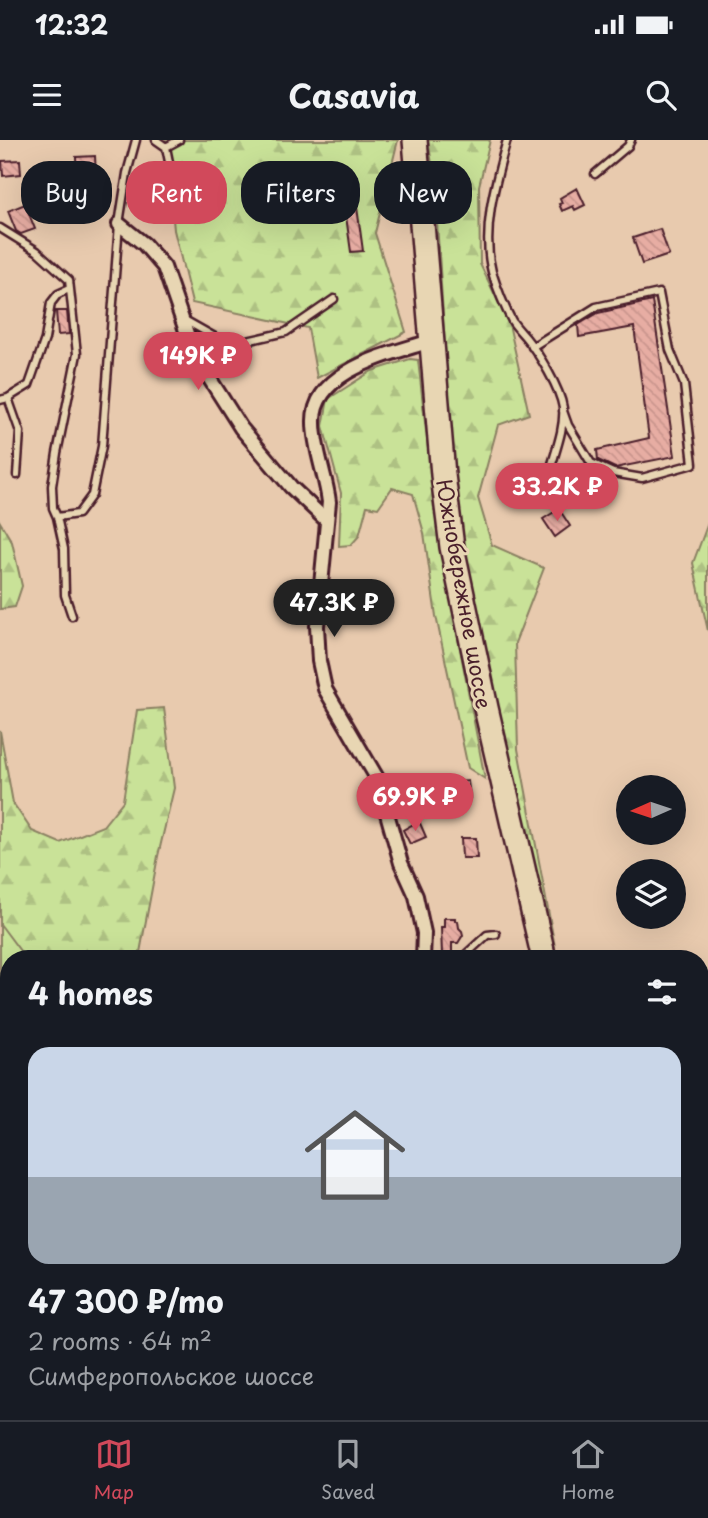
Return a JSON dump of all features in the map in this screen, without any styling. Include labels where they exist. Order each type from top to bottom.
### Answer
[{"type":"highway","name":"Южнобережное шоссе","points":[[407,140],[434,475],[444,547],[533,950]]},
{"type":"highway","name":"Южнобережное шоссе","points":[[415,140],[443,475],[452,547],[542,950]]},
{"type":"street","points":[[119,224],[144,244],[164,267],[194,354],[241,428],[291,487],[327,521]]},
{"type":"street","points":[[423,950],[424,933],[416,896],[401,863],[377,778],[325,689],[319,661],[317,626],[327,521],[327,483],[314,422],[321,396],[350,369],[424,343]]},
{"type":"lane","points":[[57,517],[78,514],[92,495],[102,446],[119,224],[135,140]]},
{"type":"lane","points":[[156,140],[166,147],[169,161]]},
{"type":"lane","points":[[166,147],[179,140]]},
{"type":"lane","points":[[507,140],[492,210],[489,241],[492,270],[513,323],[532,347],[555,385],[568,425],[591,463],[613,474],[642,478],[693,464],[684,384],[670,350],[659,293],[596,307],[532,347]]},
{"type":"lane","points":[[595,174],[628,146],[631,140]]},
{"type":"lane","points":[[0,228],[37,251],[69,280],[78,354],[52,486],[53,508],[64,549],[65,595],[72,616]]},
{"type":"lane","points":[[17,475],[20,432],[4,399],[29,385],[45,340],[51,303],[58,294],[69,289]]},
{"type":"lane","points":[[181,317],[229,345],[286,332],[334,299]]},
{"type":"lane","points":[[550,471],[563,411]]},
{"type":"lane","points":[[470,950],[486,935],[496,934]]},
{"type":"green space","points":[[166,140],[398,140],[393,161],[374,161],[374,224],[377,224],[375,233],[406,332],[317,378],[308,328],[192,303],[173,224],[227,224],[227,161],[168,161]]},
{"type":"green space","points":[[428,140],[490,140],[479,186],[480,264],[509,324],[529,414],[498,425],[478,498],[492,545],[544,568],[515,643],[518,749],[555,947],[548,949],[502,758],[455,502],[437,224],[472,224],[472,161],[432,161]]},
{"type":"green space","points":[[410,359],[418,360],[437,529],[485,779],[468,768],[436,616],[424,533],[413,494],[392,488],[378,508],[367,506],[359,536],[351,545],[339,546],[341,493],[323,426],[328,399],[372,371]]},
{"type":"green space","points":[[0,522],[12,542],[22,586],[15,607],[0,609]]},
{"type":"green space","points":[[708,523],[708,631],[693,563]]},
{"type":"green space","points":[[164,708],[174,788],[140,950],[0,950],[0,731],[13,803],[32,831],[60,843],[103,826],[123,801],[137,710]]},
{"type":"green space","points":[[0,924],[19,950],[0,950]]},
{"type":"building","points":[[95,156],[95,161],[76,161],[76,157]]},
{"type":"building","points":[[20,160],[21,174],[3,176],[2,161]]},
{"type":"building","points":[[577,188],[585,205],[575,210],[573,206],[562,211],[560,198]]},
{"type":"building","points":[[21,206],[21,224],[33,224],[35,229],[21,234],[16,231],[8,211]]},
{"type":"building","points":[[347,224],[359,224],[363,251],[351,252]]},
{"type":"building","points":[[660,229],[669,255],[642,264],[633,238]]},
{"type":"building","points":[[652,301],[675,456],[615,468],[598,460],[597,450],[649,438],[634,327],[579,337],[578,325],[598,313]]},
{"type":"building","points":[[56,311],[67,311],[69,334],[58,335]]},
{"type":"building","points":[[595,473],[600,492],[583,497],[578,478]]},
{"type":"building","points":[[542,474],[545,495],[526,497],[523,476]]},
{"type":"building","points":[[559,509],[570,526],[555,537],[543,519]]},
{"type":"building","points":[[468,781],[470,798],[467,798],[467,801],[450,803],[449,783]]},
{"type":"building","points":[[419,821],[426,837],[410,844],[403,830]]},
{"type":"building","points":[[461,838],[476,838],[477,858],[462,858]]},
{"type":"building","points":[[444,918],[455,918],[462,931],[463,935],[458,943],[452,943],[452,950],[442,950],[441,927],[444,927]]}]
